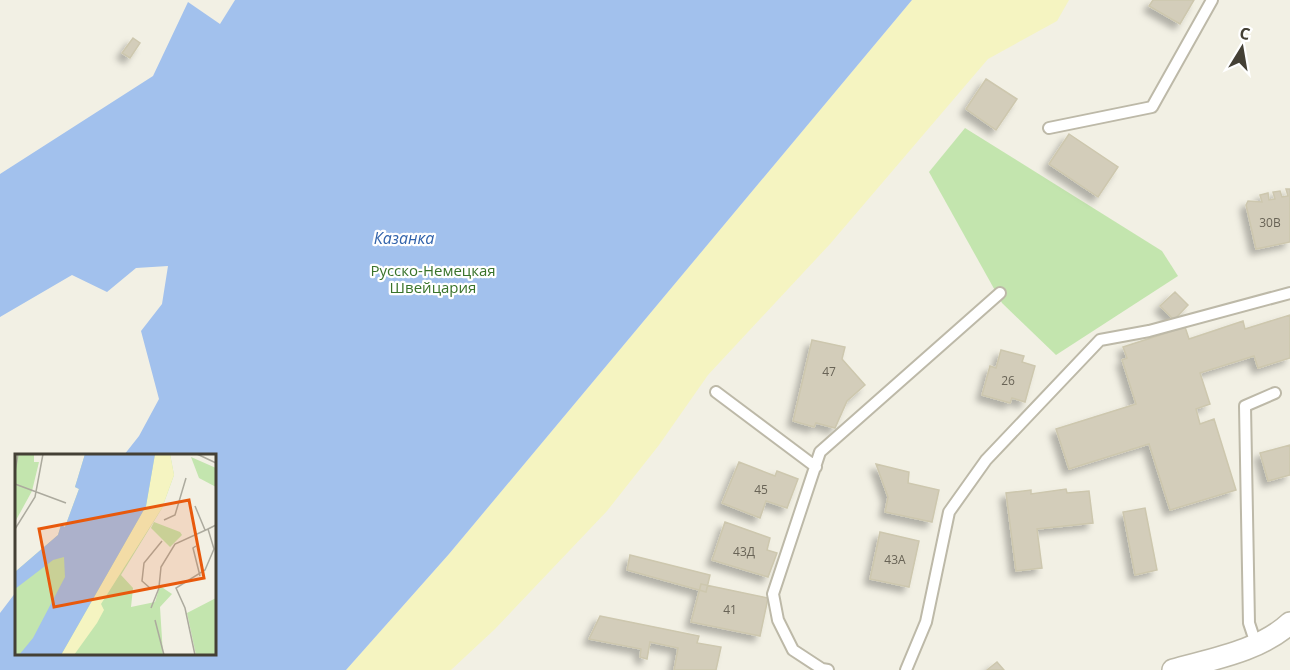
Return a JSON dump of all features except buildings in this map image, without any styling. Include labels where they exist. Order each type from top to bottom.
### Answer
[{"type":"street","points":[[1173,670],[1237,652],[1280,632],[1290,624]]},
{"type":"lane","points":[[1049,128],[1152,107],[1212,0]]},
{"type":"lane","points":[[828,670],[822,669],[793,650],[778,620],[773,594],[820,452],[1000,293]]},
{"type":"lane","points":[[906,670],[926,622],[949,512],[986,460],[1101,340],[1149,331],[1201,315],[1290,293]]},
{"type":"lane","points":[[716,392],[816,467]]},
{"type":"lane","points":[[1256,644],[1249,623],[1245,406],[1275,393]]},
{"type":"shaded area","points":[[965,128],[1162,251],[1178,276],[1056,355],[1002,303],[929,172]]},
{"type":"sand","points":[[912,0],[1069,0],[1057,21],[988,59],[830,244],[708,375],[659,445],[607,511],[495,629],[451,670],[346,670],[449,554]]},
{"type":"water","name":"Казанка","points":[[235,0],[912,0],[449,554],[346,670],[0,670],[0,613],[15,593],[15,655],[216,655],[216,454],[125,454],[139,436],[159,399],[141,331],[162,304],[168,266],[136,268],[107,292],[72,275],[0,317],[0,174],[153,76],[188,2],[220,24]]},
{"type":"park label","name":"Русско-Немецкая Швейцария","points":[[433,280]]}]
